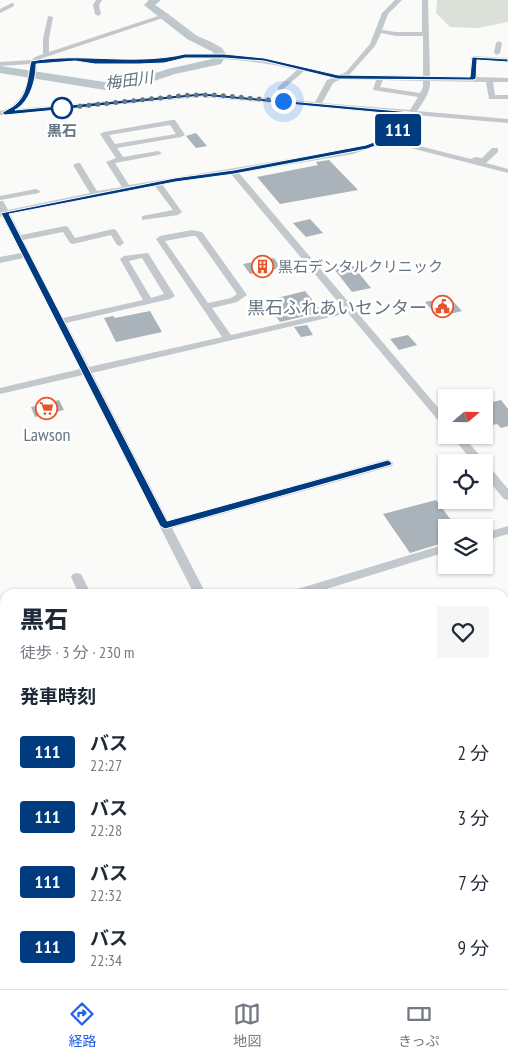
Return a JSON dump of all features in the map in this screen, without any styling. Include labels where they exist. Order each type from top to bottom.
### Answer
[{"type":"street","points":[[98,14],[96,5],[99,0]]},
{"type":"street","points":[[318,104],[326,87],[338,77],[348,73],[368,51],[380,31],[385,13],[399,0]]},
{"type":"street","points":[[3,213],[127,189],[359,149],[387,140],[397,131],[410,114],[427,87],[425,0]]},
{"type":"street","points":[[0,10],[12,5]]},
{"type":"street","points":[[2,114],[20,105],[33,74],[33,62],[37,58],[165,16],[195,37],[220,49],[221,56]]},
{"type":"street","points":[[46,55],[46,40],[50,17]]},
{"type":"street","points":[[380,31],[396,34],[425,34]]},
{"type":"street","points":[[497,53],[499,43]]},
{"type":"street","points":[[483,51],[508,54]]},
{"type":"street","points":[[0,64],[75,59],[95,62],[139,62],[164,61],[185,56],[221,56],[264,60],[338,77],[508,80]]},
{"type":"street","points":[[473,79],[474,58],[508,60]]},
{"type":"street","points":[[281,89],[302,69]]},
{"type":"street","points":[[380,78],[376,88],[423,96]]},
{"type":"street","points":[[489,79],[492,97],[508,97]]},
{"type":"street","points":[[2,114],[189,95],[214,95],[410,114],[508,121]]},
{"type":"street","points":[[112,147],[181,134],[172,122],[104,134],[112,147],[121,160]]},
{"type":"street","points":[[387,140],[508,171]]},
{"type":"street","points":[[429,150],[432,147],[484,161],[495,150]]},
{"type":"street","points":[[127,189],[110,162],[158,153]]},
{"type":"street","points":[[78,165],[95,195]]},
{"type":"street","points":[[234,172],[438,414]]},
{"type":"street","points":[[145,218],[178,212],[157,184]]},
{"type":"street","points":[[0,198],[36,191]]},
{"type":"street","points":[[0,203],[3,213],[61,321],[197,589]]},
{"type":"street","points":[[18,238],[65,229],[73,241],[113,232],[120,243]]},
{"type":"street","points":[[206,306],[234,300],[242,294],[199,234],[192,233],[160,239],[206,306],[228,338]]},
{"type":"street","points":[[0,260],[26,255]]},
{"type":"street","points":[[61,321],[170,296],[145,255],[124,259],[148,301]]},
{"type":"street","points":[[0,391],[350,310]]},
{"type":"street","points":[[464,444],[473,454]]},
{"type":"street","points":[[165,526],[388,463]]},
{"type":"street","points":[[493,478],[508,496]]},
{"type":"street","points":[[493,534],[508,530]]},
{"type":"street","points":[[311,589],[438,550]]},
{"type":"street","points":[[77,576],[83,589]]},
{"type":"shaded area","points":[[437,0],[508,0],[508,22],[477,28],[450,27],[436,13]]},
{"type":"building","points":[[196,133],[207,146],[196,148],[186,136]]},
{"type":"building","points":[[329,160],[358,190],[280,204],[257,177],[318,165],[316,162]]},
{"type":"building","points":[[310,219],[323,233],[306,237],[293,223]]},
{"type":"building","name":"黒石デンタルクリニック","points":[[274,258],[281,268],[250,274],[243,264]]},
{"type":"building","points":[[353,266],[371,288],[352,292],[335,270]]},
{"type":"building","points":[[305,291],[322,312],[280,322],[265,301]]},
{"type":"building","name":"黒石ふれあいセンター","points":[[449,297],[462,311],[438,317],[425,302]]},
{"type":"building","points":[[150,311],[162,332],[116,342],[104,318],[113,316],[115,318]]},
{"type":"building","points":[[307,325],[313,335],[301,337],[294,327]]},
{"type":"building","points":[[408,335],[417,345],[399,350],[390,339]]},
{"type":"building","name":"Lawson","points":[[59,400],[64,410],[35,417],[31,407]]},
{"type":"building","points":[[501,400],[508,409],[508,426],[501,428],[497,424],[493,425],[493,402]]},
{"type":"building","points":[[436,500],[438,509],[443,509],[450,519],[438,519],[438,544],[410,553],[383,514]]},
{"type":"waterway","name":"梅田川","points":[[0,69],[105,86],[145,80],[172,71],[217,62],[220,55],[218,50],[191,37],[166,16],[149,5],[156,0]]},
{"type":"bus line","name":"111","points":[[388,463],[165,526],[5,213],[175,180],[234,172],[367,147],[387,140],[397,131],[410,114],[214,95],[182,95],[5,113],[20,105],[24,98],[33,72],[33,62],[75,59],[95,62],[139,62],[164,61],[185,56],[224,56],[274,61],[338,77],[473,79],[474,58],[508,60]]},
{"type":"place","name":"黒石","points":[[62,108]]},
{"type":"place","name":"黒石デンタルクリニック","points":[[262,266]]},
{"type":"place","name":"黒石ふれあいセンター","points":[[443,307]]},
{"type":"place","name":"Lawson","points":[[47,409]]},
{"type":"route","points":[[62,108],[189,95],[214,95],[283,101]]}]
